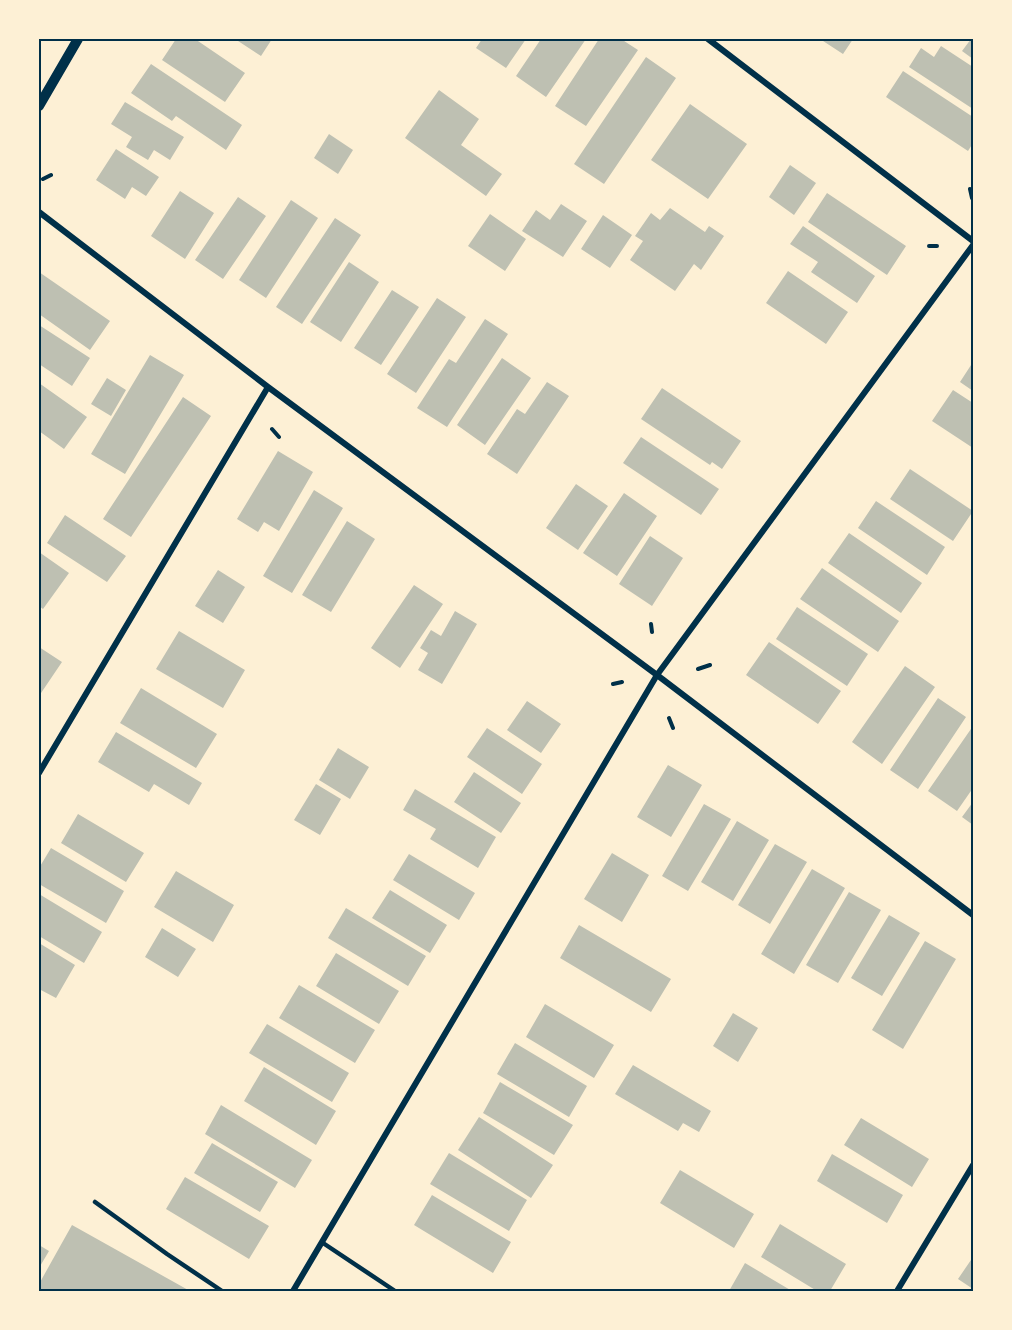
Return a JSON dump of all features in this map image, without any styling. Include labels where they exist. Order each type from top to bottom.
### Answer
[{"type":"street","points":[[39,106],[78,39]]},
{"type":"street","points":[[293,1291],[657,675],[973,243],[708,39]]},
{"type":"street","points":[[39,212],[268,387],[657,675],[973,915]]},
{"type":"street","points":[[39,773],[268,387]]},
{"type":"street","points":[[897,1291],[973,1165]]},
{"type":"lane","points":[[95,1202],[222,1291]]},
{"type":"lane","points":[[323,1243],[395,1291]]},
{"type":"path","points":[[43,179],[51,175]]},
{"type":"path","points":[[970,189],[972,198]]},
{"type":"path","points":[[929,246],[937,246]]},
{"type":"path","points":[[272,429],[279,437]]},
{"type":"path","points":[[651,624],[652,632]]},
{"type":"path","points":[[698,669],[710,665]]},
{"type":"path","points":[[613,684],[622,682]]},
{"type":"path","points":[[669,718],[673,728]]},
{"type":"building","points":[[176,39],[195,39],[245,73],[225,102],[162,60]]},
{"type":"building","points":[[235,39],[272,39],[261,56]]},
{"type":"building","points":[[482,39],[526,39],[506,68],[476,48]]},
{"type":"building","points":[[541,39],[586,39],[546,97],[516,76]]},
{"type":"building","points":[[599,39],[621,39],[638,50],[586,126],[555,106]]},
{"type":"building","points":[[820,39],[853,39],[843,54]]},
{"type":"building","points":[[973,39],[973,59],[962,51]]},
{"type":"building","points":[[941,46],[973,67],[973,109],[909,67],[921,48],[934,57]]},
{"type":"building","points":[[646,57],[676,78],[604,184],[574,164]]},
{"type":"building","points":[[151,64],[242,125],[226,150],[176,116],[172,121],[131,93]]},
{"type":"building","points":[[903,71],[973,117],[973,143],[968,151],[886,97]]},
{"type":"building","points":[[439,90],[479,119],[461,145],[502,174],[486,196],[405,138]]},
{"type":"building","points":[[125,102],[184,137],[170,160],[154,150],[148,160],[126,147],[132,137],[111,124]]},
{"type":"building","points":[[690,104],[747,144],[708,199],[651,160]]},
{"type":"building","points":[[329,134],[353,150],[338,174],[314,158]]},
{"type":"building","points":[[116,149],[159,177],[146,196],[132,187],[125,199],[96,180]]},
{"type":"building","points":[[790,165],[816,183],[794,215],[769,197]]},
{"type":"building","points":[[180,191],[214,213],[185,259],[151,236]]},
{"type":"building","points":[[827,193],[906,246],[887,275],[808,222]]},
{"type":"building","points":[[238,197],[266,216],[223,279],[195,260]]},
{"type":"building","points":[[291,200],[318,218],[266,298],[239,280]]},
{"type":"building","points":[[561,204],[587,221],[563,257],[522,231],[536,210],[550,220]]},
{"type":"building","points":[[670,208],[705,232],[709,226],[724,236],[701,270],[694,264],[675,291],[630,260],[643,241],[635,236],[651,213],[660,220]]},
{"type":"building","points":[[490,214],[526,239],[505,271],[468,246]]},
{"type":"building","points":[[603,215],[632,235],[610,268],[581,249]]},
{"type":"building","points":[[335,218],[361,235],[302,324],[276,307]]},
{"type":"building","points":[[803,226],[875,276],[857,303],[811,272],[818,262],[790,244]]},
{"type":"building","points":[[349,262],[379,282],[341,342],[310,322]]},
{"type":"building","points":[[788,271],[848,312],[826,344],[766,303]]},
{"type":"building","points":[[39,272],[110,321],[90,350],[39,314]]},
{"type":"building","points":[[392,290],[419,307],[381,365],[354,348]]},
{"type":"building","points":[[437,298],[466,317],[416,393],[387,374]]},
{"type":"building","points":[[485,319],[508,334],[447,427],[417,408],[449,359],[456,363]]},
{"type":"building","points":[[39,325],[90,358],[72,386],[39,364]]},
{"type":"building","points":[[150,355],[184,375],[125,474],[91,454]]},
{"type":"building","points":[[502,358],[531,378],[485,445],[457,425]]},
{"type":"building","points":[[973,362],[973,391],[960,382]]},
{"type":"building","points":[[107,378],[126,390],[111,416],[91,404]]},
{"type":"building","points":[[547,382],[569,396],[517,474],[487,454],[517,409],[525,414]]},
{"type":"building","points":[[39,383],[87,417],[64,449],[39,431]]},
{"type":"building","points":[[662,388],[741,441],[722,469],[712,462],[710,465],[641,419]]},
{"type":"building","points":[[953,390],[973,403],[973,448],[932,421]]},
{"type":"building","points":[[183,397],[211,416],[131,537],[103,519]]},
{"type":"building","points":[[641,437],[719,489],[701,515],[623,463]]},
{"type":"building","points":[[278,451],[313,472],[279,531],[264,522],[258,532],[237,519]]},
{"type":"building","points":[[910,469],[973,511],[953,541],[890,499]]},
{"type":"building","points":[[576,484],[608,506],[578,550],[546,528]]},
{"type":"building","points":[[314,490],[343,508],[292,593],[263,576]]},
{"type":"building","points":[[624,493],[657,516],[617,576],[583,553]]},
{"type":"building","points":[[876,501],[945,547],[927,575],[858,528]]},
{"type":"building","points":[[65,515],[126,556],[107,582],[47,543]]},
{"type":"building","points":[[347,521],[375,539],[331,612],[302,595]]},
{"type":"building","points":[[849,533],[922,583],[901,613],[828,563]]},
{"type":"building","points":[[650,536],[683,558],[652,606],[619,584]]},
{"type":"building","points":[[39,552],[69,573],[43,609],[39,606]]},
{"type":"building","points":[[822,568],[899,621],[878,652],[800,599]]},
{"type":"building","points":[[218,570],[245,587],[223,623],[195,606]]},
{"type":"building","points":[[414,585],[443,604],[400,668],[371,648]]},
{"type":"building","points":[[797,607],[868,654],[847,686],[776,639]]},
{"type":"building","points":[[455,611],[477,624],[442,684],[418,670],[428,653],[420,648],[431,630],[441,636]]},
{"type":"building","points":[[179,631],[245,670],[223,708],[156,669]]},
{"type":"building","points":[[769,642],[841,691],[818,724],[746,675]]},
{"type":"building","points":[[39,647],[62,662],[39,696]]},
{"type":"building","points":[[905,666],[935,687],[882,764],[852,742]]},
{"type":"building","points":[[141,688],[217,734],[196,768],[120,723]]},
{"type":"building","points":[[938,698],[966,717],[918,789],[890,770]]},
{"type":"building","points":[[527,701],[561,724],[541,753],[507,730]]},
{"type":"building","points":[[973,726],[973,788],[957,811],[928,791]]},
{"type":"building","points":[[487,728],[542,764],[522,794],[467,757]]},
{"type":"building","points":[[116,732],[202,783],[189,805],[154,784],[149,792],[98,762]]},
{"type":"building","points":[[338,748],[369,767],[350,799],[319,780]]},
{"type":"building","points":[[668,765],[702,785],[671,837],[637,817]]},
{"type":"building","points":[[474,772],[521,803],[501,833],[454,802]]},
{"type":"building","points":[[316,784],[341,799],[320,835],[294,820]]},
{"type":"building","points":[[415,789],[496,837],[478,868],[430,839],[436,829],[403,810]]},
{"type":"building","points":[[973,802],[973,825],[962,817]]},
{"type":"building","points":[[704,804],[731,819],[688,891],[662,876]]},
{"type":"building","points":[[78,814],[144,853],[126,882],[61,843]]},
{"type":"building","points":[[737,821],[769,840],[733,901],[701,882]]},
{"type":"building","points":[[775,844],[807,862],[770,924],[738,905]]},
{"type":"building","points":[[51,848],[124,891],[106,923],[39,884],[39,868]]},
{"type":"building","points":[[612,853],[649,875],[622,922],[584,899]]},
{"type":"building","points":[[409,854],[475,893],[459,920],[393,880]]},
{"type":"building","points":[[812,869],[845,888],[794,974],[761,954]]},
{"type":"building","points":[[176,871],[234,905],[213,942],[154,907]]},
{"type":"building","points":[[390,890],[447,925],[430,953],[372,918]]},
{"type":"building","points":[[849,892],[881,910],[838,983],[806,965]]},
{"type":"building","points":[[39,894],[102,932],[84,963],[39,936]]},
{"type":"building","points":[[346,908],[426,956],[408,986],[328,938]]},
{"type":"building","points":[[889,915],[920,933],[882,996],[851,978]]},
{"type":"building","points":[[579,925],[671,979],[651,1012],[560,958]]},
{"type":"building","points":[[162,928],[196,949],[178,977],[145,957]]},
{"type":"building","points":[[925,941],[956,959],[903,1049],[872,1030]]},
{"type":"building","points":[[39,943],[75,965],[56,998],[39,989]]},
{"type":"building","points":[[336,953],[399,991],[379,1024],[316,986]]},
{"type":"building","points":[[299,985],[375,1030],[355,1063],[279,1018]]},
{"type":"building","points":[[545,1004],[614,1045],[594,1078],[526,1037]]},
{"type":"building","points":[[733,1013],[758,1028],[738,1062],[713,1046]]},
{"type":"building","points":[[267,1024],[349,1073],[332,1102],[249,1053]]},
{"type":"building","points":[[515,1043],[587,1086],[569,1117],[497,1074]]},
{"type":"building","points":[[633,1065],[711,1111],[699,1132],[683,1123],[678,1131],[615,1094]]},
{"type":"building","points":[[264,1067],[336,1111],[316,1145],[244,1101]]},
{"type":"building","points":[[500,1082],[573,1125],[554,1155],[483,1113]]},
{"type":"building","points":[[221,1105],[312,1160],[295,1188],[205,1134]]},
{"type":"building","points":[[479,1117],[553,1165],[531,1198],[458,1150]]},
{"type":"building","points":[[861,1118],[929,1159],[912,1187],[844,1145]]},
{"type":"building","points":[[212,1143],[278,1182],[260,1212],[194,1173]]},
{"type":"building","points":[[449,1153],[527,1200],[509,1231],[430,1184]]},
{"type":"building","points":[[832,1154],[903,1195],[887,1223],[817,1181]]},
{"type":"building","points":[[680,1170],[754,1214],[734,1248],[660,1203]]},
{"type":"building","points":[[185,1177],[269,1226],[249,1259],[166,1209]]},
{"type":"building","points":[[432,1195],[511,1242],[493,1273],[414,1225]]},
{"type":"building","points":[[780,1224],[846,1264],[830,1291],[817,1291],[761,1257]]},
{"type":"building","points":[[72,1225],[190,1291],[39,1291],[39,1284]]},
{"type":"building","points":[[39,1245],[49,1251],[39,1268]]},
{"type":"building","points":[[973,1257],[973,1289],[958,1279]]},
{"type":"building","points":[[745,1263],[792,1291],[729,1291]]}]
